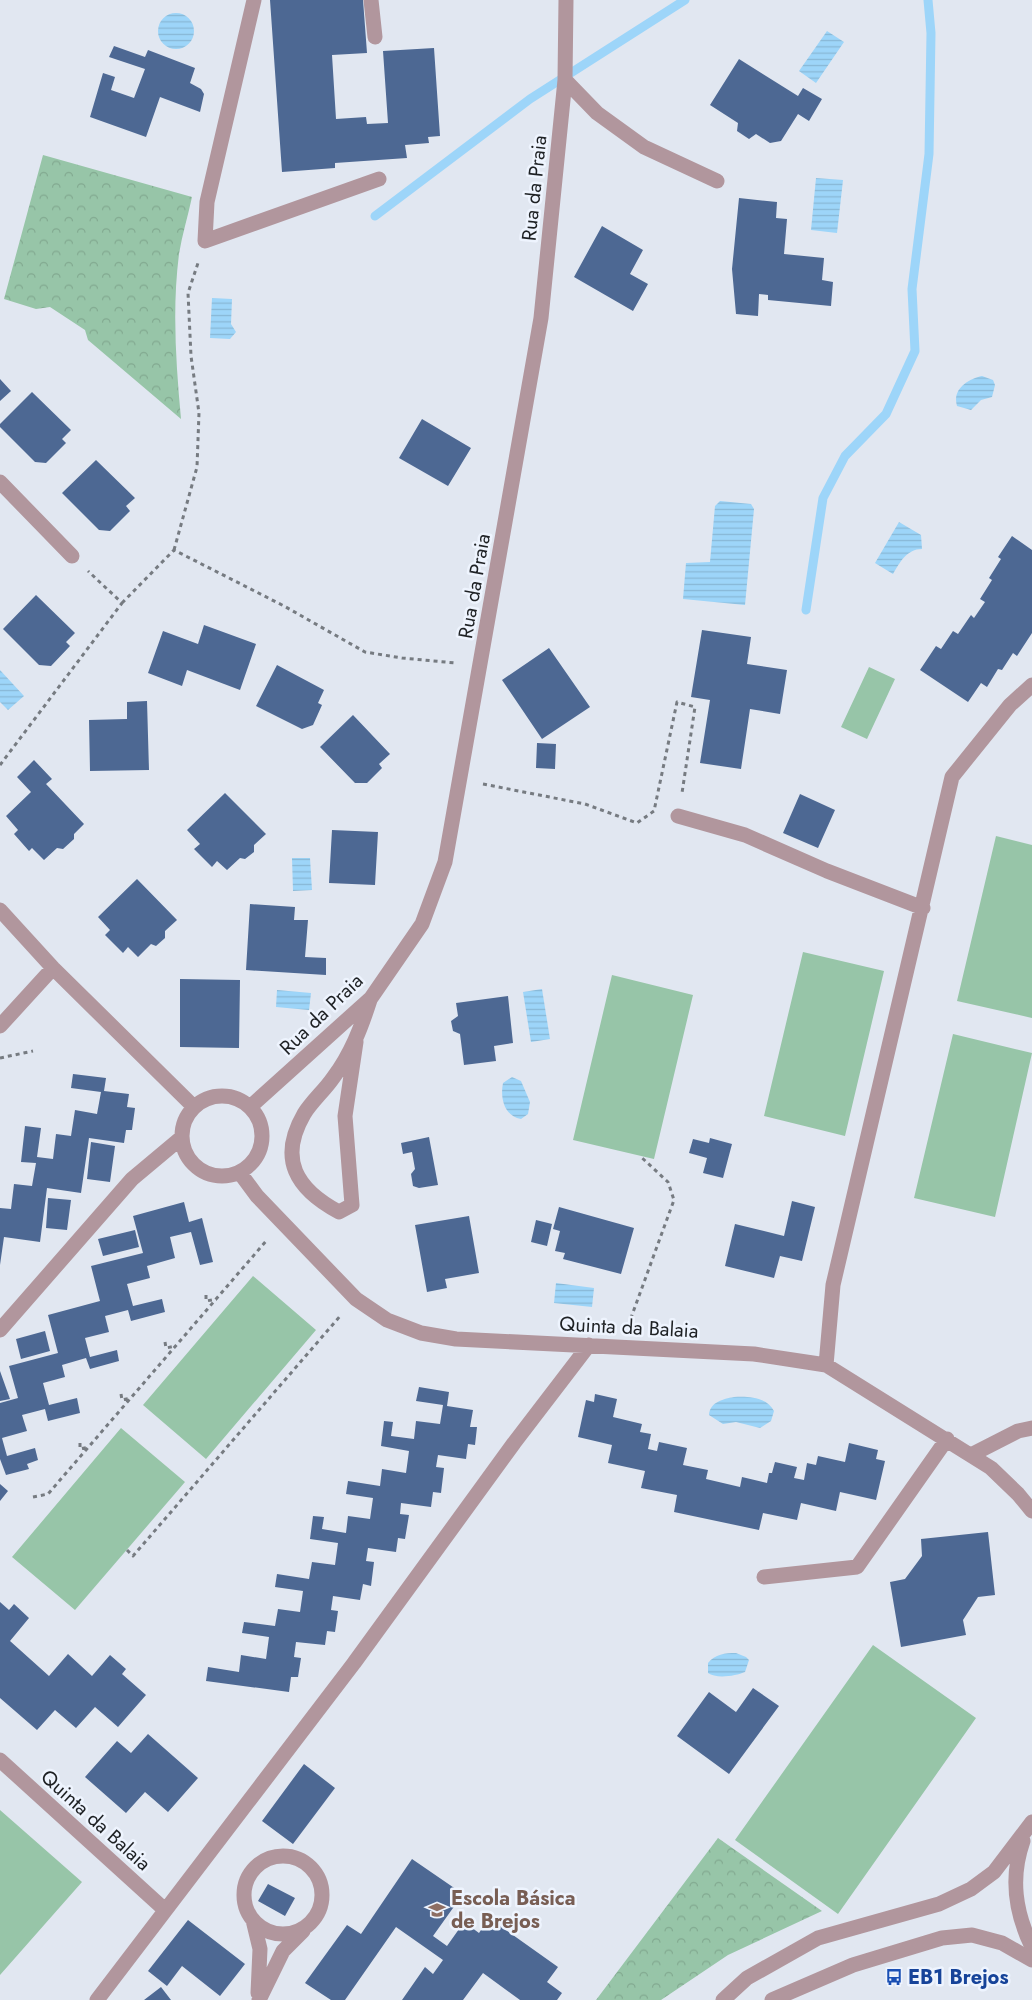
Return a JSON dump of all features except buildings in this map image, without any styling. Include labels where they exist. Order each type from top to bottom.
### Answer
[{"type":"street","points":[[254,0],[207,202],[205,241],[379,179]]},
{"type":"street","points":[[371,0],[375,37]]},
{"type":"street","name":"Rua da Praia","points":[[250,1107],[371,998],[422,924],[445,862],[541,318],[565,73],[566,0]]},
{"type":"street","points":[[565,73],[597,113],[644,146],[717,181]]},
{"type":"street","points":[[0,482],[72,556]]},
{"type":"street","points":[[826,1365],[833,1285],[923,908],[952,777],[1010,705],[1032,685]]},
{"type":"street","points":[[678,816],[745,835],[923,908]]},
{"type":"street","points":[[0,910],[53,968],[194,1106]]},
{"type":"street","points":[[0,1026],[53,968]]},
{"type":"street","points":[[356,1042],[334,1078],[305,1112],[294,1134],[292,1156],[294,1171],[319,1201],[339,1212],[352,1205],[345,1116],[356,1042],[371,998]]},
{"type":"street","points":[[228,1096],[240,1099],[250,1107],[258,1117],[263,1129],[263,1142],[259,1155],[251,1165],[240,1173],[214,1176],[201,1170],[191,1162],[181,1138],[187,1116],[194,1106],[204,1099],[228,1096]]},
{"type":"street","points":[[0,1330],[132,1179],[181,1138]]},
{"type":"street","name":"Quinta da Balaia","points":[[240,1173],[257,1196],[356,1299],[388,1320],[421,1333],[456,1339],[754,1354],[826,1365],[991,1468],[1018,1494],[1032,1511]]},
{"type":"street","points":[[97,2000],[354,1663],[514,1443],[589,1345]]},
{"type":"street","points":[[971,1455],[1018,1431],[1032,1428]]},
{"type":"street","points":[[764,1577],[857,1567],[947,1439]]},
{"type":"street","name":"Quinta da Balaia","points":[[0,1760],[165,1910]]},
{"type":"street","points":[[1030,1825],[1017,1859],[1014,1890],[1021,1924],[1032,1947]]},
{"type":"street","points":[[723,2000],[747,1978],[818,1938],[939,1904],[971,1889],[994,1872],[1030,1825]]},
{"type":"street","points":[[291,1857],[311,1868],[320,1883],[322,1901],[312,1922],[283,1951],[258,2000],[260,1949],[253,1920],[245,1905],[246,1883],[260,1864],[273,1858],[291,1857]]},
{"type":"street","points":[[253,1920],[270,1932],[286,1934],[301,1930],[312,1922]]},
{"type":"street","points":[[772,2000],[853,1965],[942,1938],[972,1935],[1002,1943],[1032,1960]]},
{"type":"path","points":[[0,765],[122,603],[174,550],[197,467],[199,413],[191,356],[188,293],[205,241]]},
{"type":"path","points":[[174,550],[284,606],[365,652],[402,658],[481,665]]},
{"type":"path","points":[[72,556],[122,603]]},
{"type":"path","points":[[460,780],[585,804],[637,823],[654,811],[677,702],[695,707],[678,816]]},
{"type":"path","points":[[0,1058],[33,1051]]},
{"type":"path","points":[[620,1347],[674,1200],[668,1182],[640,1156]]},
{"type":"path","points":[[33,1497],[48,1494],[282,1222]]},
{"type":"path","points":[[206,1295],[206,1301],[216,1299]]},
{"type":"path","points":[[127,1550],[133,1556],[356,1299]]},
{"type":"path","points":[[164,1342],[166,1348],[176,1346]]},
{"type":"path","points":[[121,1394],[122,1400],[131,1398]]},
{"type":"path","points":[[80,1443],[80,1449],[89,1446]]},
{"type":"green space","points":[[43,155],[192,197],[179,254],[176,295],[176,357],[181,419],[88,340],[85,330],[50,307],[36,309],[4,299]]},
{"type":"green space","points":[[869,667],[895,679],[867,739],[841,727]]},
{"type":"green space","points":[[996,836],[1032,845],[1032,1018],[957,1001]]},
{"type":"green space","points":[[803,952],[884,971],[845,1136],[764,1116]]},
{"type":"green space","points":[[612,975],[693,995],[654,1159],[573,1140]]},
{"type":"green space","points":[[953,1034],[1032,1053],[995,1217],[914,1198]]},
{"type":"green space","points":[[253,1276],[316,1330],[206,1459],[143,1405]]},
{"type":"green space","points":[[121,1428],[185,1482],[75,1610],[12,1557]]},
{"type":"green space","points":[[873,1645],[976,1718],[838,1914],[735,1840]]},
{"type":"green space","points":[[0,1810],[82,1882],[0,1975]]},
{"type":"green space","points":[[718,1838],[822,1911],[728,1955],[661,2000],[596,2000]]},
{"type":"water","points":[[176,13],[183,14],[189,18],[193,24],[193,38],[189,44],[183,48],[176,49],[169,48],[163,44],[159,38],[158,31],[159,24],[163,18],[169,14]]},
{"type":"water","points":[[827,31],[844,42],[816,83],[799,71]]},
{"type":"water","points":[[816,178],[843,180],[837,233],[811,230]]},
{"type":"water","points":[[212,298],[232,299],[231,324],[236,332],[230,339],[210,338]]},
{"type":"water","points":[[982,376],[993,380],[995,385],[992,397],[981,400],[971,410],[957,406],[957,395],[962,386]]},
{"type":"water","points":[[720,501],[751,504],[754,509],[745,605],[683,599],[686,563],[710,562],[715,506]]},
{"type":"water","points":[[899,522],[921,535],[922,549],[908,554],[893,574],[875,563]]},
{"type":"water","points":[[0,670],[24,696],[8,710],[0,702]]},
{"type":"water","points":[[292,858],[310,858],[312,890],[293,891]]},
{"type":"water","points":[[542,989],[550,1039],[531,1042],[523,992]]},
{"type":"water","points":[[277,990],[311,993],[309,1010],[276,1007]]},
{"type":"water","points":[[512,1077],[521,1081],[530,1102],[528,1114],[521,1119],[511,1114],[504,1105],[502,1095],[503,1083]]},
{"type":"water","points":[[556,1283],[594,1288],[592,1307],[554,1303]]},
{"type":"water","points":[[734,1397],[757,1398],[767,1403],[774,1411],[771,1421],[760,1428],[736,1422],[723,1424],[709,1415],[714,1404]]},
{"type":"water","points":[[736,1653],[749,1660],[745,1672],[726,1676],[716,1676],[708,1673],[708,1663],[714,1658],[724,1654]]},
{"type":"waterway","points":[[375,216],[530,99],[685,0]]},
{"type":"waterway","points":[[806,610],[823,498],[845,456],[886,414],[915,351],[912,289],[929,154],[931,33],[928,0]]},
{"type":"place","name":"Escola Básica de Brejos","points":[[437,1910]]},
{"type":"place","name":"EB1 Brejos","points":[[894,1977]]}]
